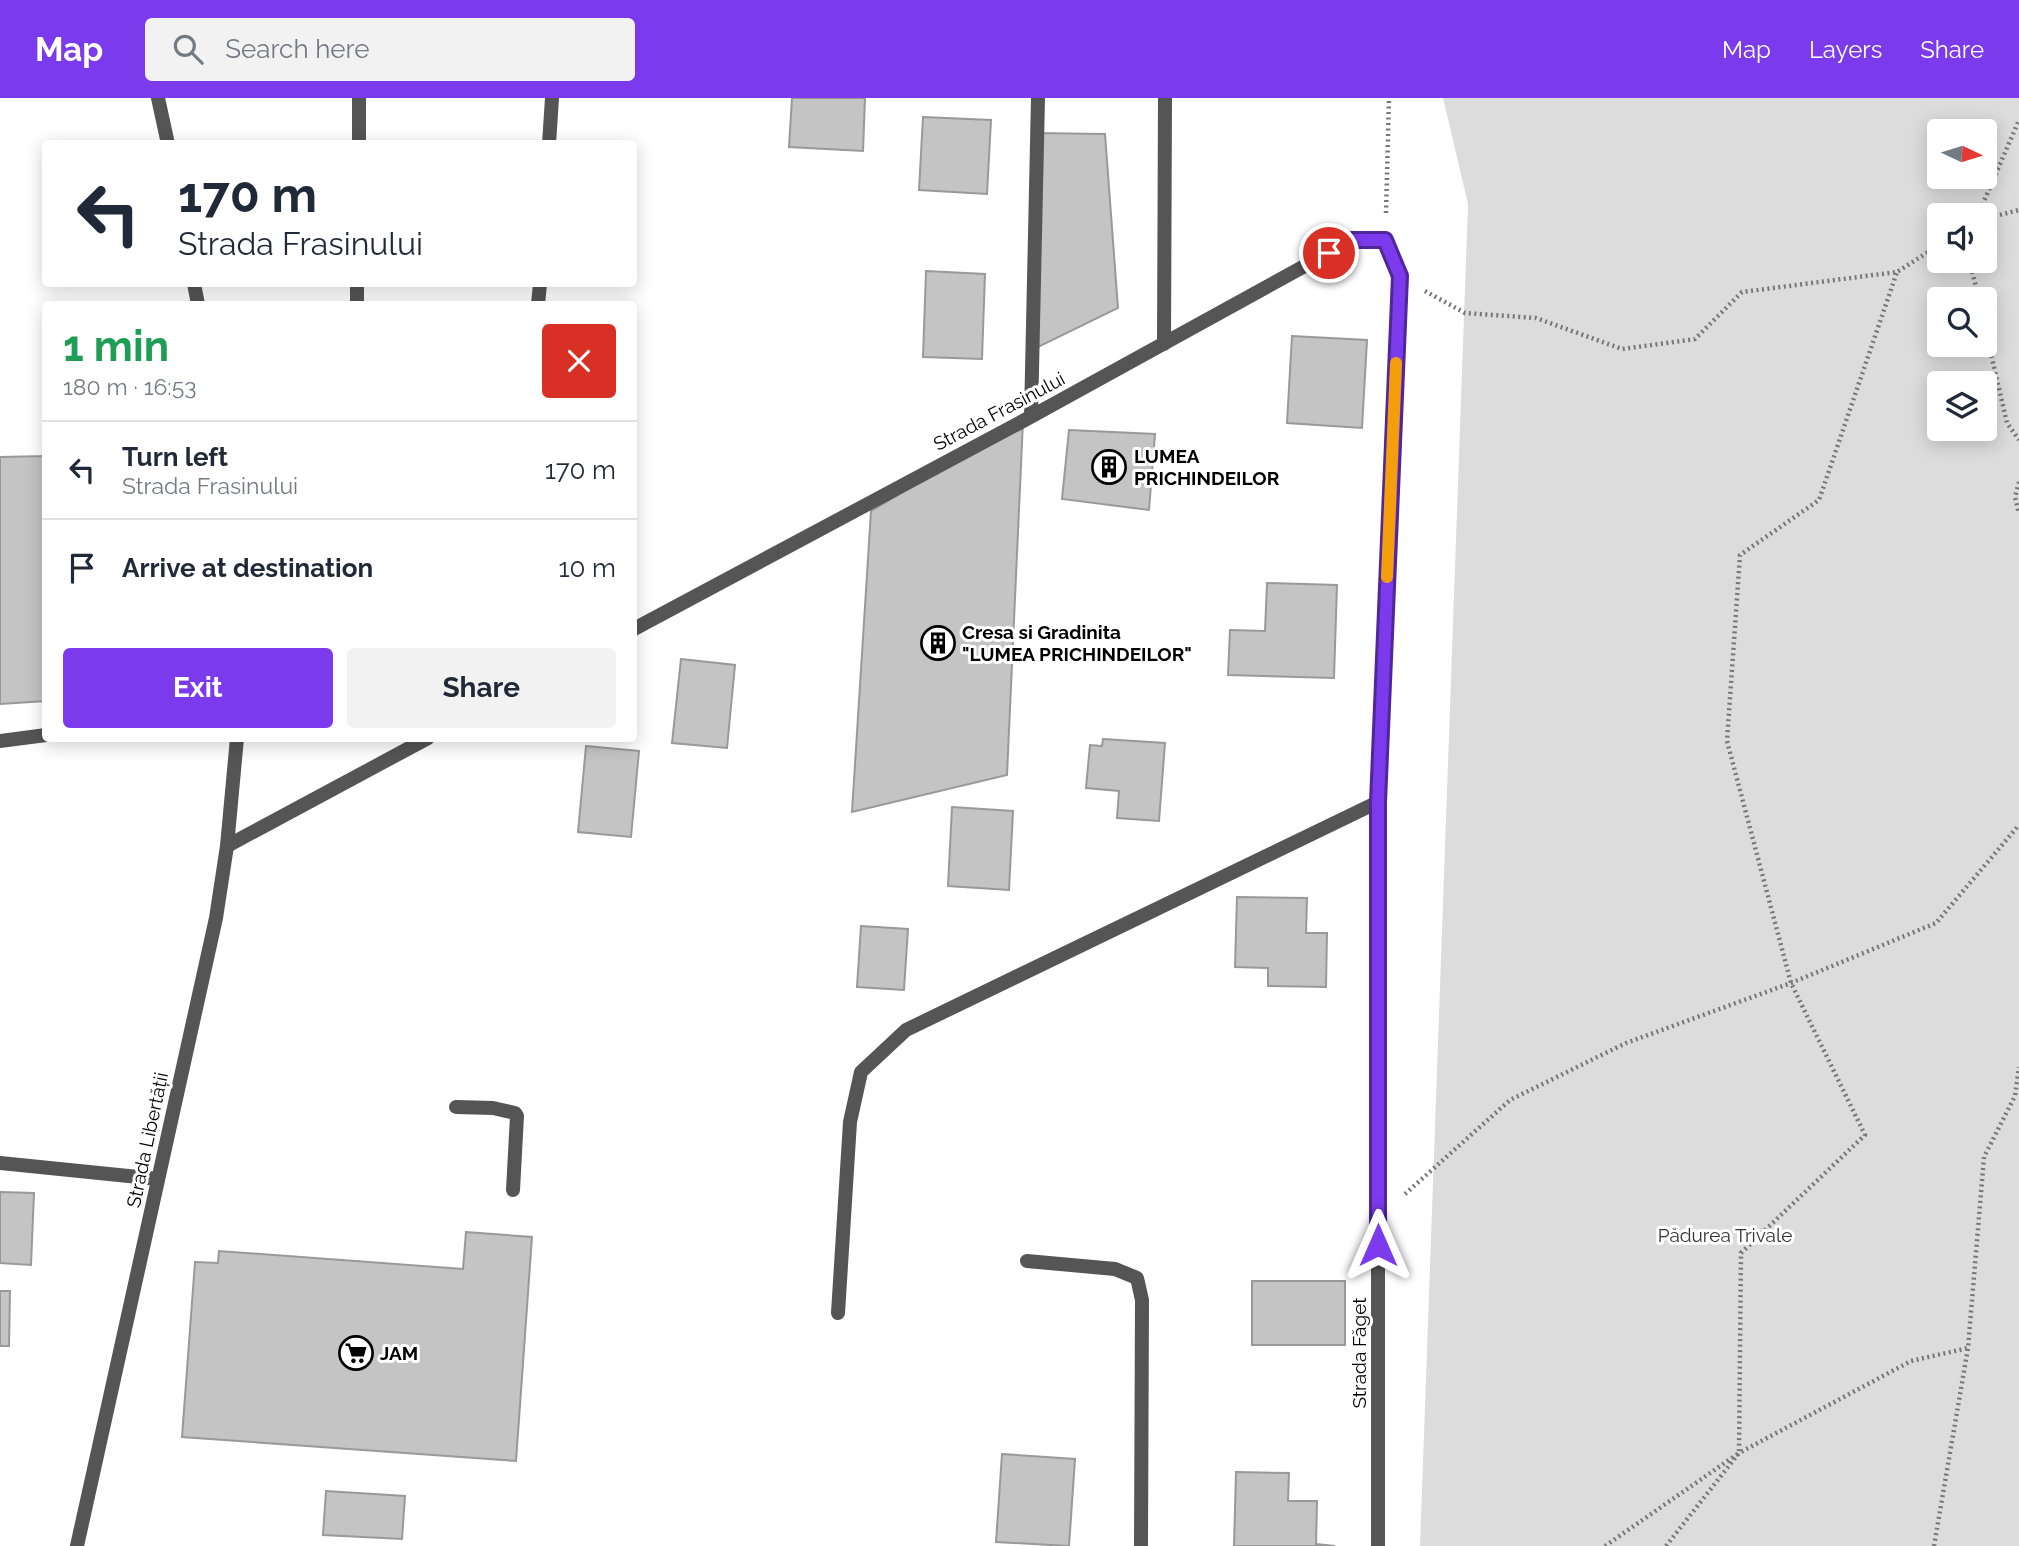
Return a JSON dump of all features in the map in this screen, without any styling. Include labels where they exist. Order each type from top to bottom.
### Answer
[{"type":"street","points":[[158,98],[167,140]]},
{"type":"street","points":[[359,98],[359,140]]},
{"type":"street","points":[[549,140],[552,98]]},
{"type":"street","points":[[1031,416],[1038,98]]},
{"type":"street","points":[[1164,344],[1165,98]]},
{"type":"street","name":"Strada Frasinului","points":[[637,627],[1352,240],[1385,240]]},
{"type":"street","name":"Strada Făget","points":[[1378,1546],[1378,802],[1400,276],[1385,240]]},
{"type":"street","points":[[0,741],[42,736]]},
{"type":"street","name":"Strada Libertății","points":[[77,1546],[216,918],[227,846],[237,742]]},
{"type":"street","points":[[227,846],[421,742]]},
{"type":"street","points":[[838,1313],[850,1122],[861,1072],[906,1030],[1378,802]]},
{"type":"street","points":[[456,1107],[493,1108],[515,1113],[513,1190]]},
{"type":"street","points":[[0,1163],[158,1179]]},
{"type":"street","points":[[1027,1261],[1115,1269],[1137,1278],[1142,1300],[1141,1546]]},
{"type":"path","points":[[1385,240],[1389,98]]},
{"type":"path","points":[[1983,203],[2019,120]]},
{"type":"path","points":[[1997,216],[2019,210]]},
{"type":"path","points":[[1400,276],[1465,313],[1536,318],[1622,349],[1695,339],[1742,292],[1897,272],[1927,253]]},
{"type":"path","points":[[1667,1546],[1739,1453],[1741,1253],[1866,1135],[1791,983],[1727,741],[1740,555],[1819,500],[1897,272]]},
{"type":"path","points":[[1992,357],[2007,423],[2019,440]]},
{"type":"path","points":[[2019,482],[2015,496],[2019,514]]},
{"type":"path","points":[[1378,1218],[1510,1100],[1626,1043],[1791,983],[1936,923],[2019,825]]},
{"type":"path","points":[[1934,1546],[1968,1348],[1984,1157],[2015,1096],[2019,1067]]},
{"type":"path","points":[[1605,1546],[1739,1453],[1911,1362],[1968,1348]]},
{"type":"green space","name":"Pădurea Trivale","points":[[1443,98],[2019,98],[2019,1546],[1420,1546],[1468,204]]},
{"type":"building","points":[[792,98],[865,98],[863,151],[789,147]]},
{"type":"building","points":[[923,117],[991,120],[987,194],[919,190]]},
{"type":"building","points":[[1037,133],[1105,134],[1118,308],[1032,350]]},
{"type":"building","points":[[926,271],[985,274],[982,359],[923,357]]},
{"type":"building","points":[[1292,336],[1367,340],[1362,428],[1287,423]]},
{"type":"building","name":"Cresa si Gradinita \"LUMEA PRICHINDEILOR\"","points":[[1023,421],[1007,775],[852,812],[871,511]]},
{"type":"building","name":"LUMEA PRICHINDEILOR","points":[[1069,430],[1155,434],[1149,510],[1062,499]]},
{"type":"building","points":[[42,456],[42,701],[0,704],[0,457]]},
{"type":"building","points":[[1267,583],[1337,585],[1334,678],[1228,675],[1230,630],[1265,631]]},
{"type":"building","points":[[681,659],[735,665],[727,748],[672,743]]},
{"type":"building","points":[[1103,739],[1165,743],[1159,821],[1117,818],[1119,791],[1086,788],[1090,745],[1102,746]]},
{"type":"building","points":[[586,746],[639,751],[631,837],[578,832]]},
{"type":"building","points":[[952,807],[1013,811],[1009,890],[948,886]]},
{"type":"building","points":[[1237,897],[1307,898],[1306,933],[1327,933],[1326,987],[1268,986],[1268,968],[1235,967]]},
{"type":"building","points":[[861,926],[908,929],[904,990],[857,987]]},
{"type":"building","points":[[0,1192],[34,1193],[31,1265],[0,1263]]},
{"type":"building","name":"JAM","points":[[466,1232],[532,1237],[516,1461],[182,1437],[195,1262],[218,1263],[219,1251],[463,1269]]},
{"type":"building","points":[[1252,1281],[1345,1281],[1345,1345],[1252,1345]]},
{"type":"building","points":[[0,1291],[10,1291],[9,1346],[0,1346]]},
{"type":"building","points":[[1002,1454],[1075,1459],[1069,1546],[996,1542]]},
{"type":"building","points":[[1236,1472],[1289,1473],[1288,1501],[1317,1501],[1316,1544],[1335,1546],[1234,1546]]},
{"type":"building","points":[[326,1491],[405,1496],[402,1539],[323,1535]]},
{"type":"slow traffic","points":[[1387,577],[1396,363]]},
{"type":"place","name":"LUMEA PRICHINDEILOR","points":[[1109,467]]},
{"type":"place","name":"Cresa si Gradinita \"LUMEA PRICHINDEILOR\"","points":[[938,643]]},
{"type":"place","name":"JAM","points":[[356,1353]]},
{"type":"route","points":[[1329,253],[1352,240],[1385,240],[1400,276],[1378,802],[1378,1245]]}]
